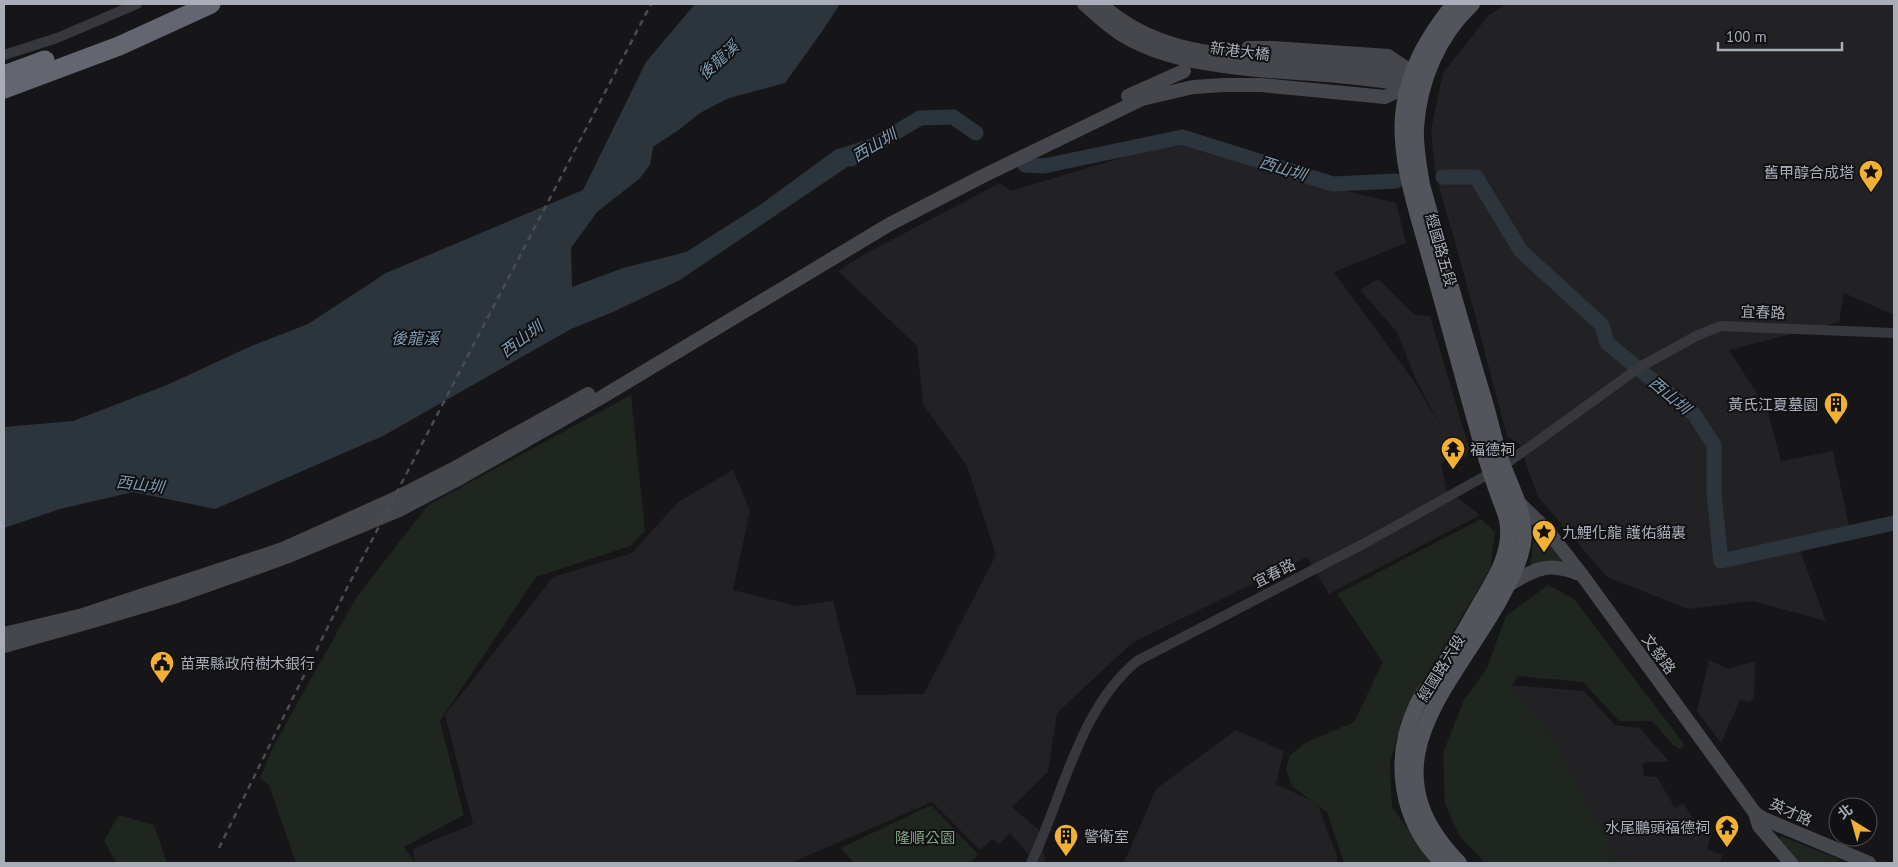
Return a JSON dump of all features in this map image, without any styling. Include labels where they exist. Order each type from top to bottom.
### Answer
[{"type":"highway","points":[[4,75],[109,38],[185,4]]},
{"type":"highway","points":[[4,89],[119,46],[211,4]]},
{"type":"main road","name":"經國路五段","points":[[1454,4],[1430,36],[1402,125],[1410,189],[1497,469],[1519,503]]},
{"type":"main road","name":"經國路五段","points":[[1415,79],[1433,57],[1451,28],[1472,4]]},
{"type":"main road","name":"經國路六段","points":[[1459,863],[1433,833],[1416,792],[1416,755],[1422,712],[1490,587],[1506,552],[1508,538],[1507,520],[1497,469]]},
{"type":"main road","name":"經國路六段","points":[[1443,863],[1414,823],[1407,804],[1402,776],[1402,753],[1406,735],[1486,623],[1518,564],[1524,533],[1519,503]]},
{"type":"street","points":[[4,55],[57,38],[136,4]]},
{"type":"street","name":"新港大橋","points":[[1084,4],[1119,33],[1157,52],[1194,62],[1251,58]]},
{"type":"street","name":"新港大橋","points":[[1101,4],[1138,31],[1166,43],[1200,52],[1251,58],[1386,81],[1415,79]]},
{"type":"street","points":[[4,646],[86,624],[176,596],[286,557],[399,510],[460,478],[602,397],[890,224],[981,177],[1142,99],[1193,87],[1224,85],[1261,86],[1385,97],[1393,94],[1415,79],[1388,56],[1273,48],[1251,58]]},
{"type":"street","points":[[4,634],[83,615],[283,549],[392,500],[453,469],[599,389],[885,217],[976,169],[1184,71]]},
{"type":"street","name":"宜春路","points":[[1031,863],[1086,729],[1105,695],[1123,673],[1137,661],[1367,542],[1497,469],[1640,367],[1698,335],[1721,326],[1894,333]]},
{"type":"street","name":"文發路","points":[[1519,503],[1547,530],[1582,575],[1755,813],[1759,826],[1791,863]]},
{"type":"street","points":[[1508,585],[1532,571],[1551,566],[1566,568],[1582,575]]},
{"type":"street","name":"英才路","points":[[1755,813],[1762,818],[1863,861]]},
{"type":"street","points":[[1842,863],[1863,861]]},
{"type":"shaded area","points":[[1506,4],[1894,4],[1894,315],[1844,293],[1839,322],[1729,350],[1767,409],[1781,461],[1833,451],[1850,530],[1800,540],[1802,556],[1826,621],[1752,601],[1688,609],[1607,577],[1538,497],[1519,444],[1507,436],[1435,172],[1431,130],[1443,73],[1489,15]]},
{"type":"shaded area","points":[[1184,144],[1268,172],[1396,203],[1406,243],[1334,272],[1413,380],[1442,428],[1416,380],[1397,332],[1360,290],[1378,279],[1415,315],[1430,316],[1469,448],[1466,458],[1455,452],[1441,464],[1446,489],[1480,515],[1329,594],[1307,557],[1132,643],[1057,713],[1048,772],[1012,807],[1038,829],[1046,863],[1034,863],[1010,833],[999,844],[992,839],[980,850],[932,802],[791,863],[415,863],[413,849],[473,824],[445,715],[553,577],[632,553],[678,502],[733,470],[750,511],[733,590],[796,606],[833,601],[857,695],[924,694],[996,555],[967,466],[923,404],[917,346],[838,271],[863,255],[1000,183],[1011,191],[1160,146]]},
{"type":"shaded area","points":[[1709,660],[1728,669],[1755,661],[1754,697],[1750,702],[1740,700],[1721,743],[1697,711]]},
{"type":"shaded area","points":[[1508,685],[1584,691],[1615,725],[1639,728],[1669,761],[1642,763],[1644,776],[1657,777],[1675,808],[1683,803],[1700,829],[1709,824],[1713,830],[1707,849],[1722,855],[1720,863],[1610,863]]},
{"type":"shaded area","points":[[1236,730],[1284,751],[1276,784],[1317,803],[1337,856],[1337,863],[1124,863],[1156,789]]},
{"type":"green space","points":[[631,395],[645,531],[630,546],[536,577],[440,721],[464,815],[404,847],[415,863],[296,863],[269,785],[260,778],[273,747],[356,598],[428,505]]},
{"type":"green space","points":[[1481,519],[1495,532],[1490,569],[1402,718],[1390,763],[1392,807],[1432,863],[1344,863],[1327,812],[1292,786],[1286,770],[1290,755],[1307,742],[1354,722],[1383,662],[1337,594]]},
{"type":"green space","points":[[1538,533],[1542,534],[1565,566],[1530,567],[1534,536]]},
{"type":"green space","points":[[1548,585],[1574,599],[1684,744],[1680,749],[1673,745],[1652,721],[1619,721],[1583,682],[1518,676],[1511,686],[1522,703],[1554,737],[1571,775],[1619,863],[1485,863],[1460,837],[1445,804],[1443,753],[1464,700],[1487,668],[1506,616]]},
{"type":"green space","name":"隆順公園","points":[[931,805],[978,854],[971,863],[854,863],[841,848]]},
{"type":"green space","points":[[119,815],[154,825],[167,863],[116,863],[104,840]]},
{"type":"green space","points":[[1781,836],[1841,860],[1832,863],[1797,863],[1779,841]]},
{"type":"water","name":"後龍溪","points":[[695,4],[840,4],[785,83],[729,98],[700,113],[653,147],[650,165],[639,179],[597,212],[571,248],[572,287],[623,268],[686,252],[760,205],[835,150],[869,139],[868,153],[680,280],[613,312],[571,329],[383,436],[215,509],[133,492],[60,509],[4,528],[4,427],[73,421],[167,385],[249,347],[308,324],[386,273],[583,190],[646,62]]},
{"type":"waterway","name":"西山圳","points":[[851,159],[920,118],[953,117],[976,133]]},
{"type":"waterway","name":"西山圳","points":[[1025,165],[1044,166],[1182,137],[1333,184],[1396,181]]},
{"type":"waterway","name":"西山圳","points":[[1443,177],[1476,177],[1521,251],[1602,325],[1607,343],[1694,414],[1714,445],[1714,494],[1721,561],[1894,523]]},
{"type":"railway","points":[[219,848],[348,586],[651,4]]},
{"type":"place","name":"舊甲醇合成塔","points":[[1871,193]]},
{"type":"place","name":"黃氏江夏墓園","points":[[1836,425]]},
{"type":"place","name":"福德祠","points":[[1453,470]]},
{"type":"place","name":"九鯉化龍 護佑貓裏","points":[[1544,553]]},
{"type":"place","name":"苗栗縣政府樹木銀行","points":[[162,684]]},
{"type":"place","name":"水尾鵬頭福德祠","points":[[1727,848]]},
{"type":"place","name":"警衛室","points":[[1066,857]]}]
